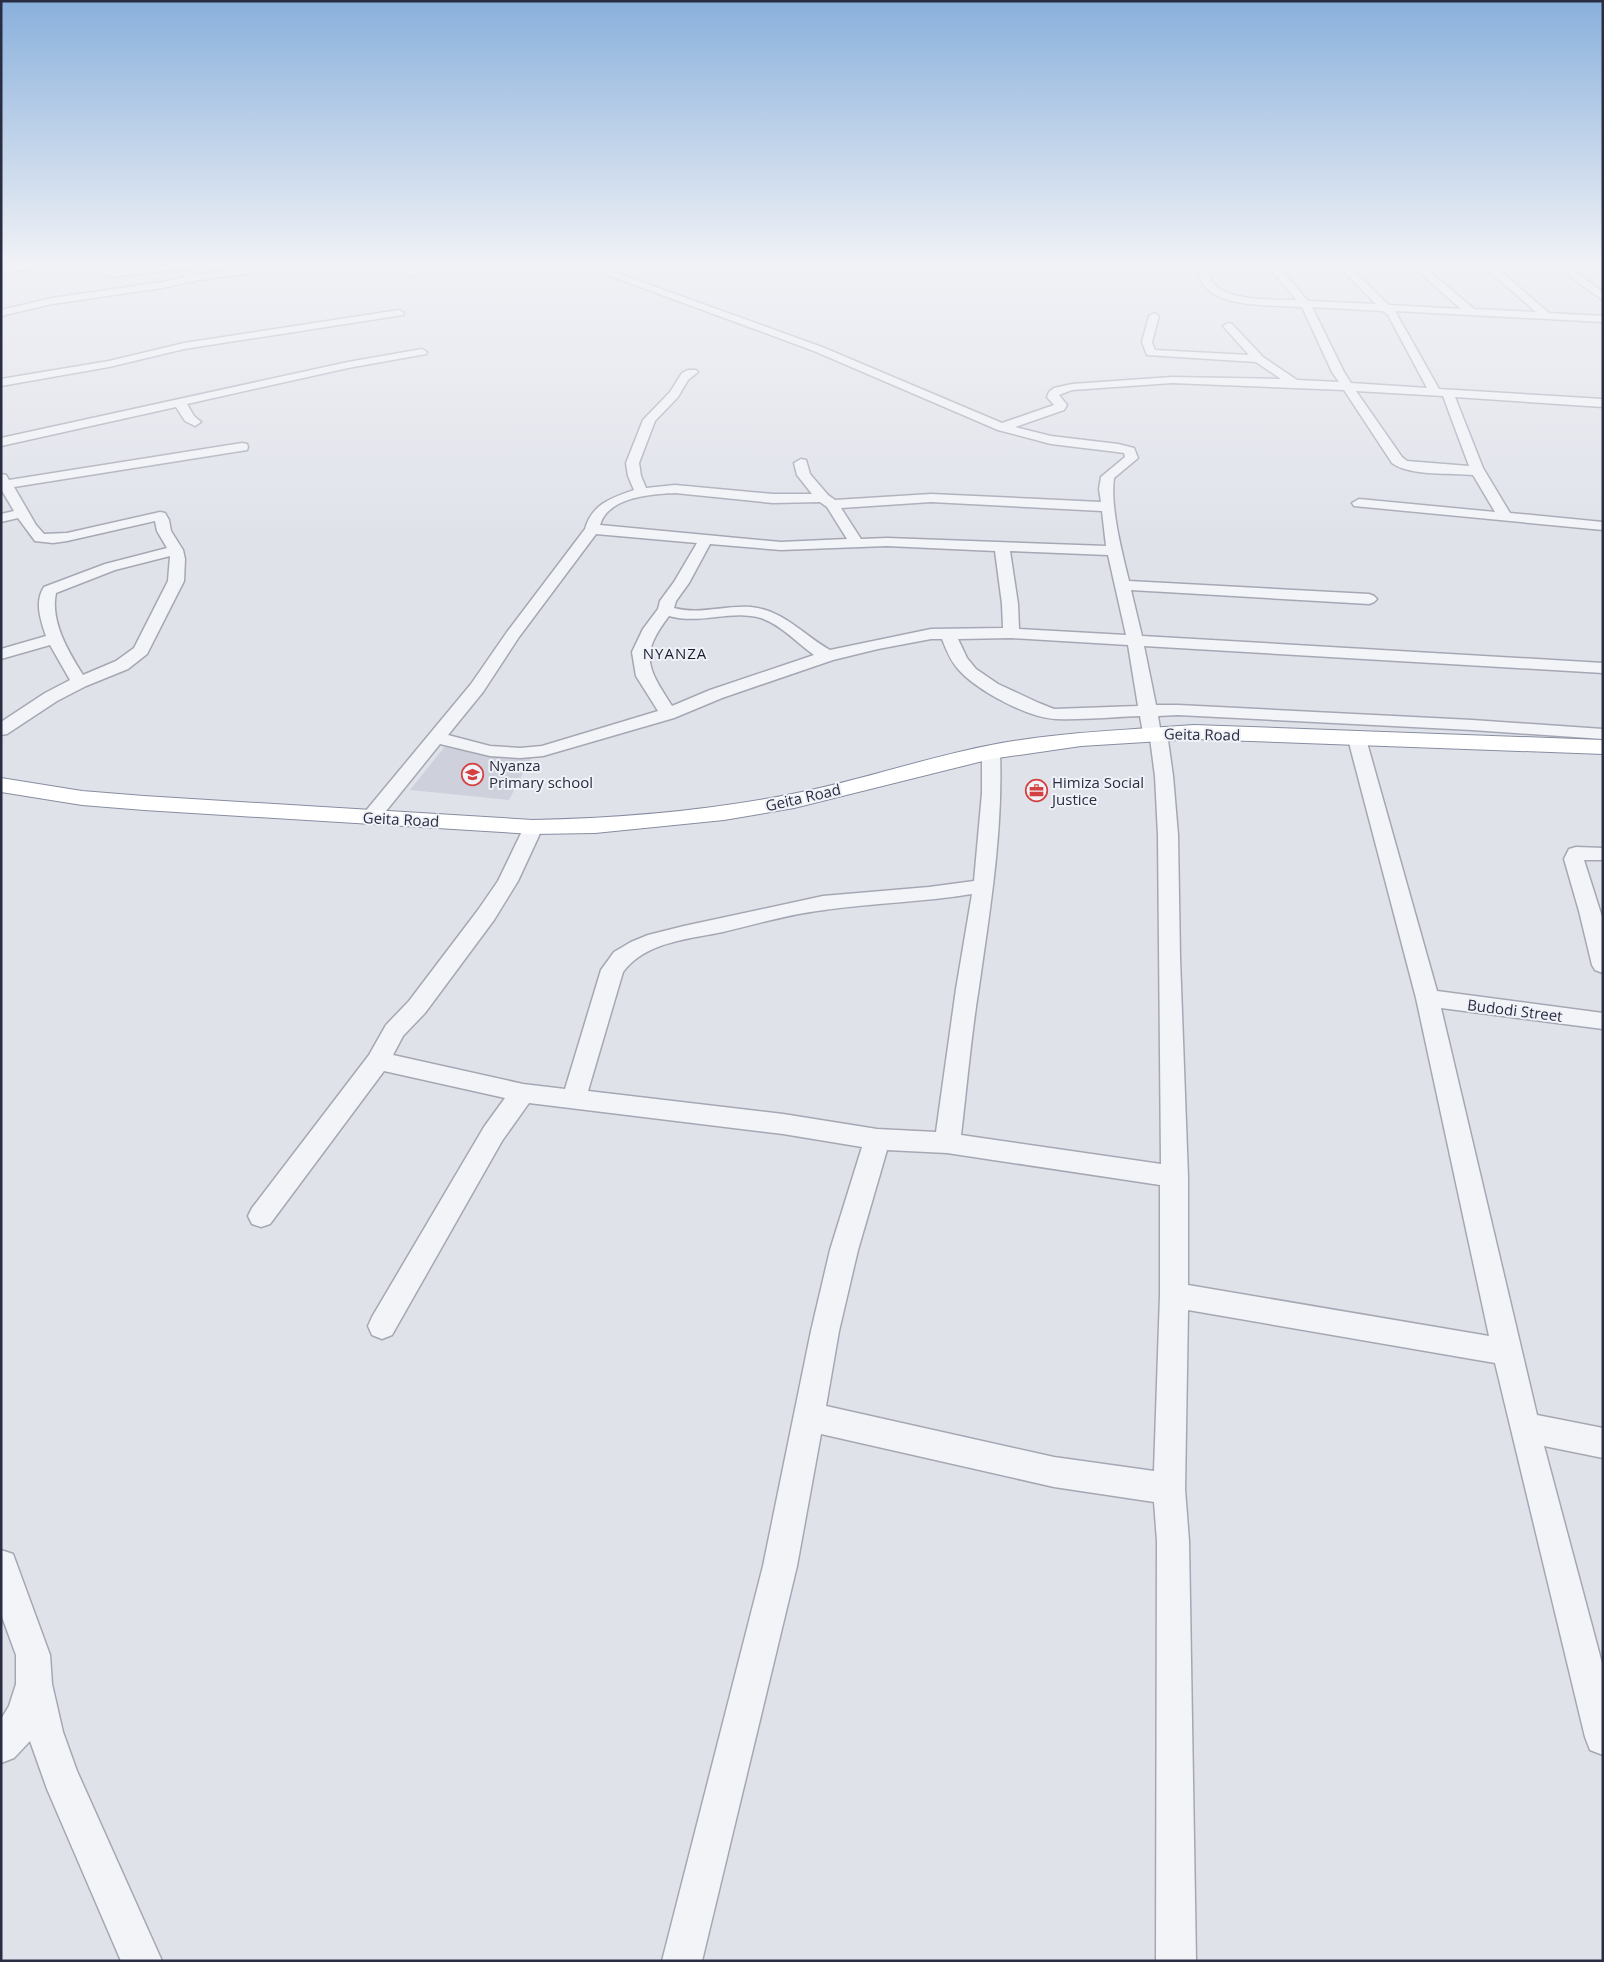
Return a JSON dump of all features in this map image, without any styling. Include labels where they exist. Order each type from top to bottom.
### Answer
[{"type":"highway","name":"Geita Road","points":[[1,785],[20,790],[82,798],[371,818],[533,827],[604,826],[724,814],[794,801],[991,752],[1081,739],[1152,726],[1194,732],[1603,747]]},
{"type":"street","points":[[1,383],[118,362],[149,355]]},
{"type":"street","points":[[1,442],[348,365],[407,355]]},
{"type":"street","points":[[831,355],[1002,427],[1051,440],[1118,448],[1130,451],[1132,458],[1108,477],[1106,489],[1114,551],[1164,776],[1168,835],[1175,1177],[1174,1295],[1168,1489],[1173,1541],[1176,1961]]},
{"type":"street","points":[[1149,374],[1153,355]]},
{"type":"street","points":[[1181,355],[1259,359]]},
{"type":"street","points":[[1255,355],[1294,383]]},
{"type":"street","points":[[1331,355],[1338,372],[1347,386],[1392,453],[1402,464],[1412,467],[1479,471]]},
{"type":"street","points":[[1417,355],[1441,392],[1493,501],[1504,515]]},
{"type":"street","points":[[641,492],[631,469],[634,454],[648,427],[649,420],[678,389],[683,378],[692,372]]},
{"type":"street","points":[[1002,427],[1060,407],[1061,405],[1053,395],[1058,390],[1149,374],[1441,392],[1598,407]]},
{"type":"street","points":[[27,378],[40,388]]},
{"type":"street","points":[[180,403],[189,418],[195,422]]},
{"type":"street","points":[[1,730],[51,697],[80,682],[122,665],[141,651],[176,581],[178,567],[176,550],[164,531],[160,516],[53,539],[38,536],[3,482],[242,447]]},
{"type":"street","points":[[801,463],[804,475],[828,501],[856,542]]},
{"type":"street","points":[[371,818],[477,688],[513,635],[592,529],[597,513],[601,508],[641,492],[671,488],[778,499],[828,501],[931,498],[1108,507]]},
{"type":"street","points":[[1360,503],[1504,515],[1603,526]]},
{"type":"street","points":[[1,518],[23,513]]},
{"type":"street","points":[[592,529],[781,546],[856,542],[1114,551]]},
{"type":"street","points":[[668,714],[651,690],[640,660],[640,652],[651,629],[666,610],[672,595],[706,539]]},
{"type":"street","points":[[1002,546],[1010,604],[1011,633]]},
{"type":"street","points":[[80,682],[54,639],[48,613],[47,598],[50,590],[110,567],[176,550]]},
{"type":"street","points":[[1122,586],[1369,599]]},
{"type":"street","points":[[666,610],[683,614],[737,611],[764,614],[828,656]]},
{"type":"street","points":[[437,738],[490,751],[520,753],[560,747],[668,714],[707,697],[828,656],[895,639],[948,633],[1011,633],[1603,668]]},
{"type":"street","points":[[948,633],[961,663],[975,678],[1047,713],[1152,726],[1221,712],[1603,734]]},
{"type":"street","points":[[1,654],[54,639]]},
{"type":"street","points":[[1357,739],[1427,998],[1524,1427],[1596,1684],[1603,1737]]},
{"type":"street","points":[[947,1143],[967,989],[984,886],[992,793],[991,752]]},
{"type":"street","points":[[261,1216],[378,1061],[394,1031],[445,972],[486,915],[508,881],[533,827]]},
{"type":"street","points":[[1603,854],[1582,852],[1574,856],[1574,865],[1597,912],[1603,965]]},
{"type":"street","points":[[574,1099],[612,970],[622,957],[639,947],[684,933],[823,903],[929,894],[984,886]]},
{"type":"street","name":"Budodi Street","points":[[1427,998],[1603,1021]]},
{"type":"street","points":[[378,1061],[523,1093],[783,1124],[877,1139],[947,1143],[1175,1177]]},
{"type":"street","points":[[382,1326],[493,1134],[523,1093]]},
{"type":"street","points":[[682,1961],[780,1566],[825,1331],[844,1250],[877,1139]]},
{"type":"street","points":[[1174,1295],[1507,1352]]},
{"type":"street","points":[[809,1417],[1054,1472],[1168,1489]]},
{"type":"street","points":[[1524,1427],[1603,1442]]},
{"type":"street","points":[[1,1566],[33,1655],[34,1684],[44,1732],[60,1776],[142,1961]]},
{"type":"street","points":[[1,1745],[14,1732],[22,1720],[34,1684]]},
{"type":"shaded area","name":"Nyanza Primary school","points":[[446,745],[531,758],[509,800],[410,790]]},
{"type":"place","name":"Nyanza Primary school","points":[[473,774]]},
{"type":"place","name":"Himiza Social Justice","points":[[1036,791]]},
{"type":"district","name":"NYANZA","points":[[675,653]]}]
